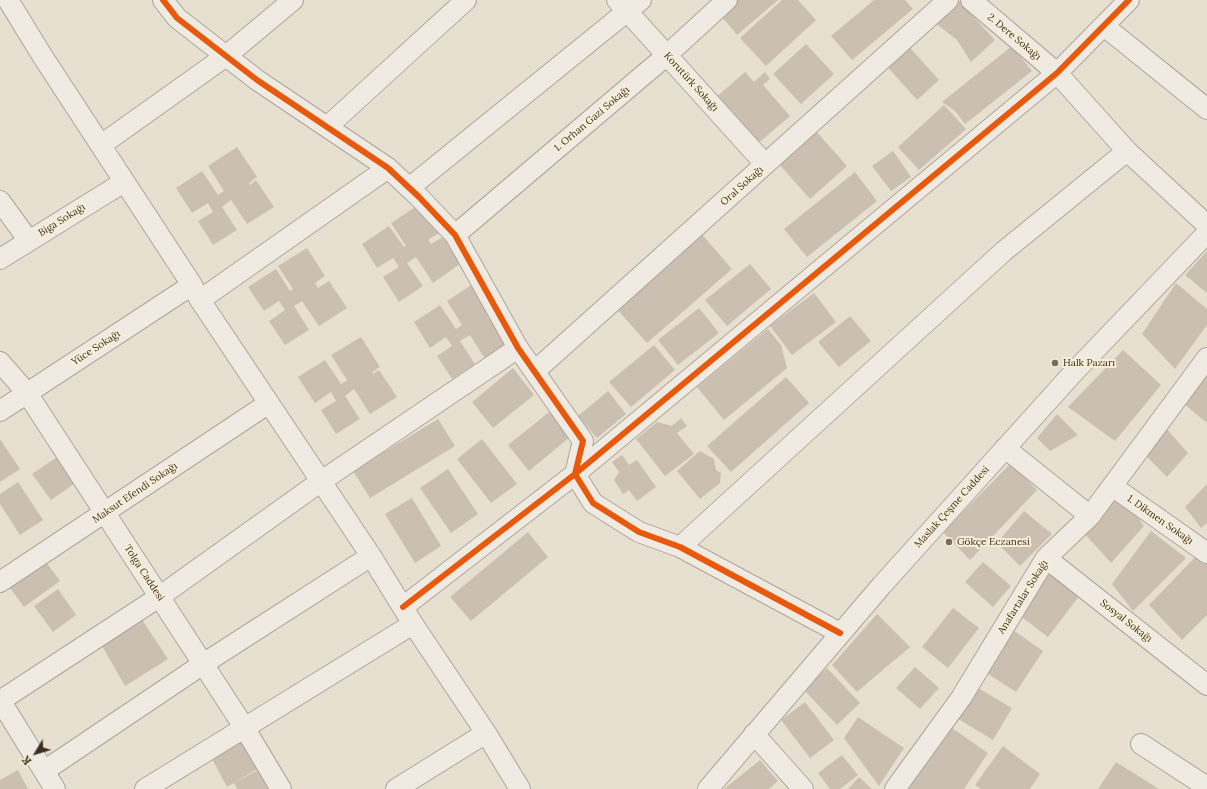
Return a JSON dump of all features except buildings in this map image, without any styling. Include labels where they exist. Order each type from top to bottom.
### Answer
[{"type":"street","points":[[163,0],[177,18],[257,80],[328,126],[388,168],[410,188],[455,235],[518,348],[583,441],[575,474],[593,503],[640,532],[680,547],[840,633]]},
{"type":"street","points":[[101,145],[226,56],[294,0]]},
{"type":"street","points":[[328,126],[466,0]]},
{"type":"street","name":"1. Orhan Gazi Sokağı","points":[[455,235],[666,55],[727,0]]},
{"type":"street","name":"Oral Sokağı","points":[[535,371],[948,0]]},
{"type":"street","name":"2. Dere Sokağı","points":[[972,0],[1058,73],[1127,151],[1207,225]]},
{"type":"street","points":[[145,789],[244,727],[408,616],[575,474],[1058,73],[1129,0]]},
{"type":"street","points":[[410,188],[629,4]]},
{"type":"street","name":"Korutürk Sokağı","points":[[629,4],[666,55],[765,164]]},
{"type":"street","points":[[8,11],[101,145],[320,482],[371,556],[408,616],[486,733],[520,789]]},
{"type":"street","points":[[1104,26],[1207,109]]},
{"type":"street","points":[[680,547],[1004,251],[1127,151]]},
{"type":"street","name":"Yüce Sokağı","points":[[0,411],[27,393],[196,293],[388,168]]},
{"type":"street","name":"Biga Sokağı","points":[[0,259],[124,182]]},
{"type":"street","points":[[0,201],[29,241]]},
{"type":"street","name":"Maslak Çeşme Caddesi","points":[[708,789],[840,633],[1005,448],[1074,372],[1207,233]]},
{"type":"street","points":[[55,789],[0,700],[159,597],[320,482],[518,348]]},
{"type":"street","name":"Anafartalar Sokağı","points":[[895,789],[961,698],[1046,558],[1090,516],[1207,358]]},
{"type":"street","name":"Tolga Caddesi","points":[[0,362],[27,393],[244,727],[281,789]]},
{"type":"street","name":"Maksut Efendi Sokağı","points":[[0,582],[269,402]]},
{"type":"street","points":[[1005,448],[1090,516]]},
{"type":"street","name":"1. Dikmen Sokağı","points":[[1112,486],[1207,553]]},
{"type":"street","points":[[44,771],[203,664],[371,556]]},
{"type":"street","name":"Sosyal Sokağı","points":[[1046,558],[1207,685]]},
{"type":"street","points":[[396,789],[486,733]]},
{"type":"street","points":[[754,734],[803,789]]},
{"type":"street","points":[[1141,744],[1207,787]]},
{"type":"cycle path","points":[[163,0],[177,18],[257,80],[388,168],[419,197],[455,235],[518,348],[583,441],[575,474],[593,503],[639,532],[680,547],[840,633]]},
{"type":"cycle path","points":[[403,607],[575,474],[1057,73],[1129,0]]},
{"type":"place","name":"Halk Pazarı","points":[[1055,363]]},
{"type":"place","name":"Gökçe Eczanesi","points":[[949,542]]}]
